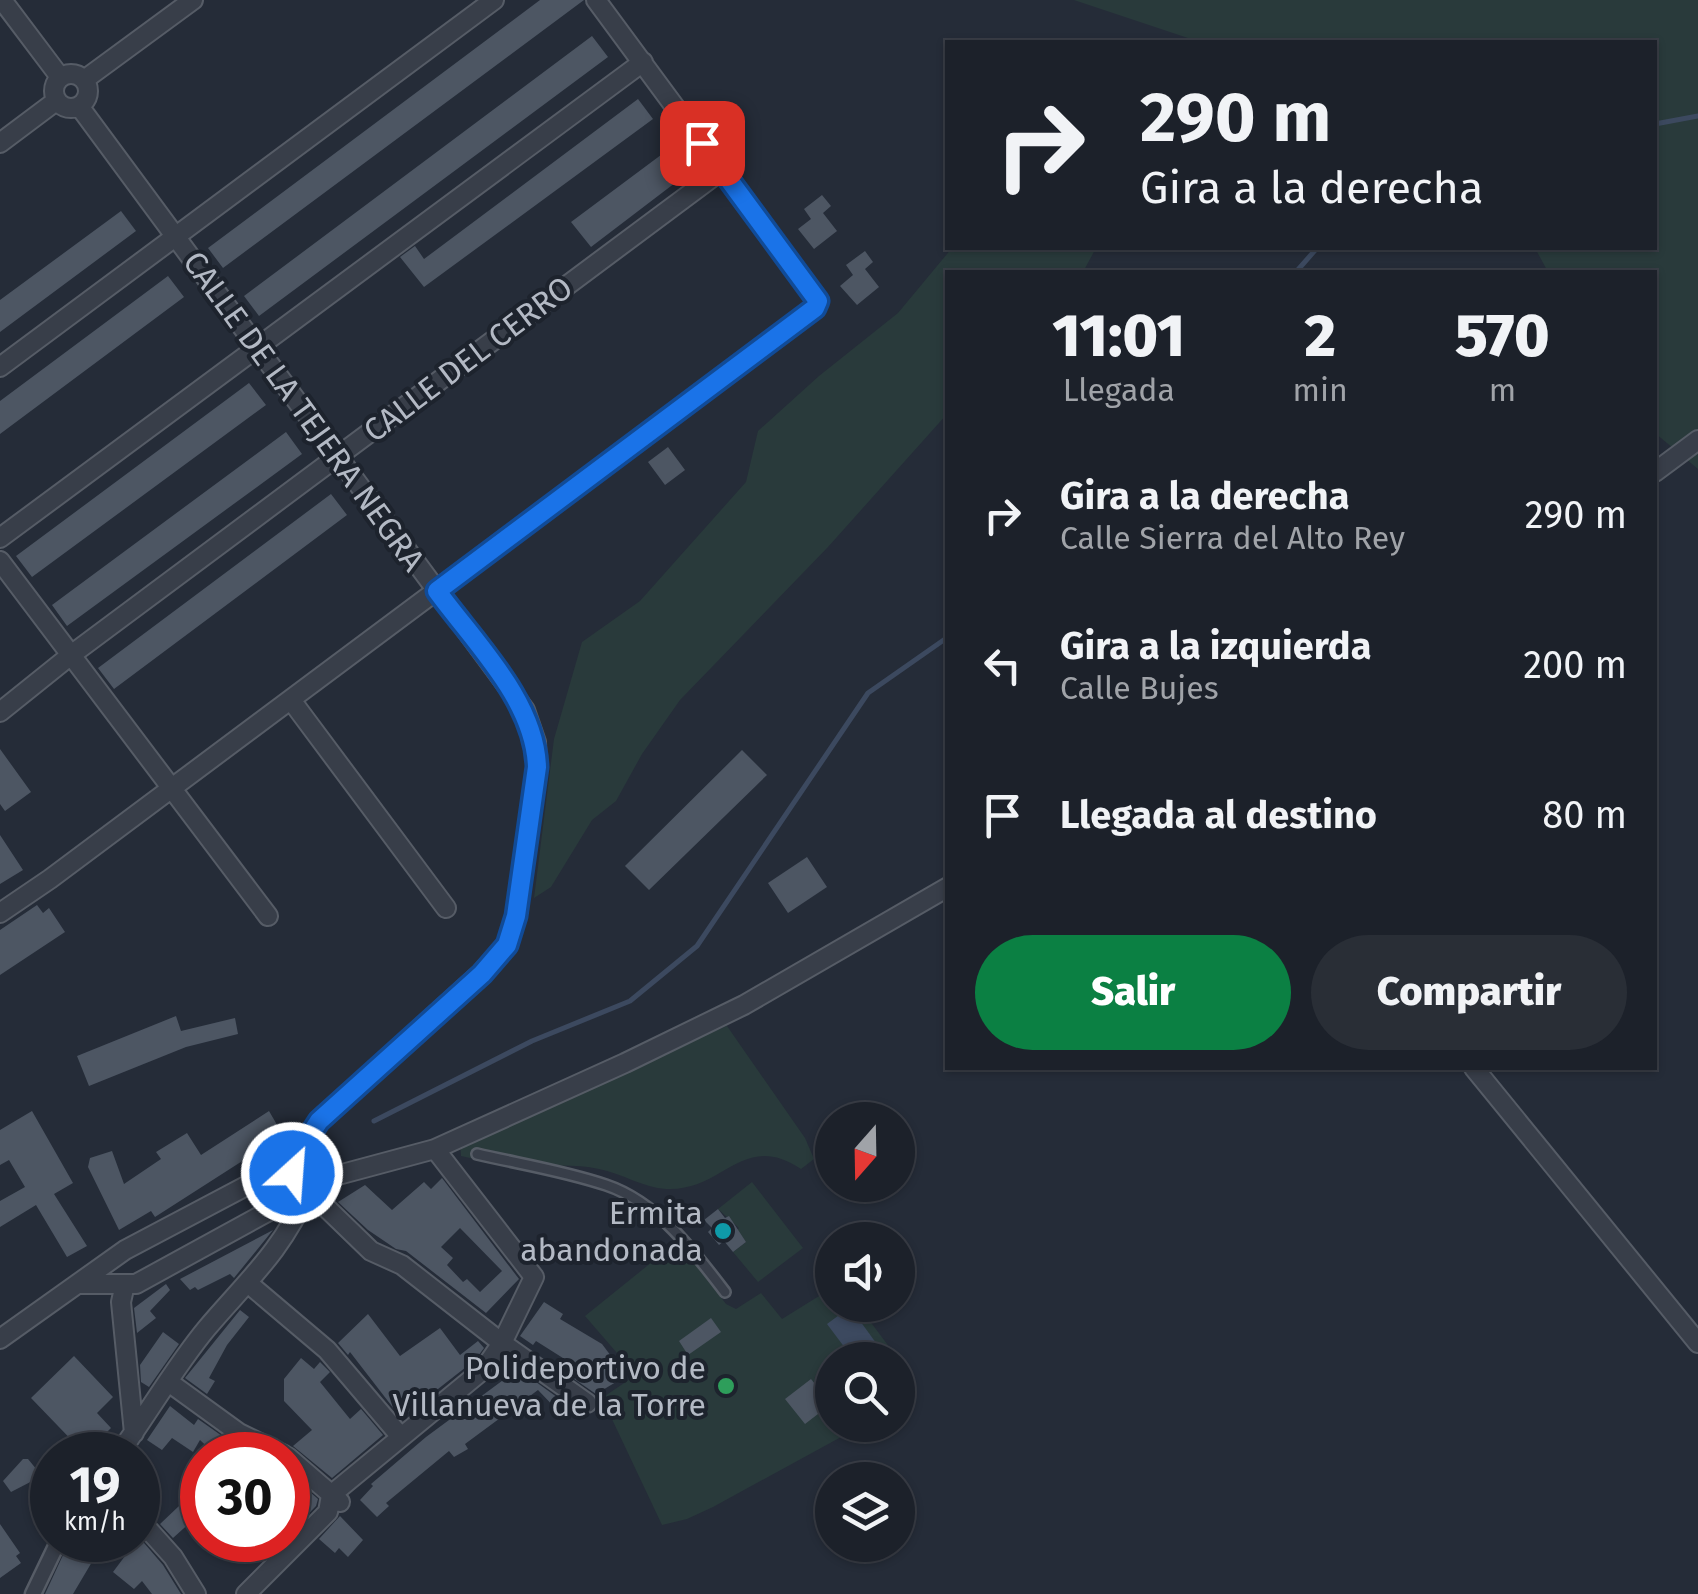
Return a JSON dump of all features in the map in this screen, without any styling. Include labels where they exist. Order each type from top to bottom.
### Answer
[{"type":"street","points":[[2,0],[60,77]]},
{"type":"street","points":[[84,80],[193,0]]},
{"type":"street","points":[[0,366],[494,0]]},
{"type":"street","points":[[0,913],[810,313],[818,301],[596,0]]},
{"type":"street","points":[[0,538],[642,62]]},
{"type":"street","points":[[70,73],[84,80],[88,91],[80,106],[70,108],[56,101],[53,91],[60,77],[70,73]]},
{"type":"street","points":[[0,143],[56,101]]},
{"type":"street","name":"CALLE DE LA TEJERA NEGRA","points":[[80,106],[525,710],[536,742],[537,767],[516,916],[507,945],[482,974],[319,1121],[304,1144],[297,1169]]},
{"type":"street","name":"CALLE DEL CERRO","points":[[0,712],[722,170]]},
{"type":"street","points":[[1657,471],[1697,442]]},
{"type":"street","points":[[0,561],[268,916]]},
{"type":"street","points":[[290,700],[446,908]]},
{"type":"street","points":[[80,1284],[131,1284],[309,1189],[434,1148],[744,1006],[945,889]]},
{"type":"street","points":[[1476,1070],[1698,1343]]},
{"type":"street","points":[[246,1594],[328,1512],[336,1498],[484,1369],[502,1343],[534,1277],[434,1148]]},
{"type":"street","points":[[0,1339],[126,1250],[263,1177],[297,1169],[312,1170],[309,1189],[295,1222],[249,1284],[206,1329],[135,1432]]},
{"type":"street","points":[[309,1189],[371,1251],[402,1265],[586,1403]]},
{"type":"street","points":[[126,1250],[131,1284],[121,1302],[134,1432]]},
{"type":"street","points":[[249,1284],[328,1350],[402,1437]]},
{"type":"street","points":[[170,1383],[237,1432]]},
{"type":"street","points":[[310,1476],[336,1498]]},
{"type":"street","points":[[160,1543],[196,1594]]},
{"type":"street","points":[[33,1594],[48,1562]]},
{"type":"lane","points":[[460,1136],[481,1158],[609,1185],[652,1212],[691,1246],[725,1292]]},
{"type":"shaded area","points":[[1074,0],[1698,0],[1698,469],[1657,435],[1657,270],[1547,270],[1536,250],[1657,250],[1657,40],[1194,40]]},
{"type":"shaded area","points":[[950,250],[1095,250],[1084,270],[945,270],[945,416],[828,547],[680,700],[642,754],[616,801],[592,820],[551,887],[534,898],[554,739],[582,642],[640,601],[746,482],[758,431],[898,313]]},
{"type":"shaded area","points":[[727,1026],[805,1138],[814,1159],[801,1169],[763,1156],[748,1159],[703,1182],[666,1189],[588,1167],[507,1165],[461,1156],[460,1136]]},
{"type":"shaded area","points":[[752,1182],[803,1248],[758,1282],[733,1252],[746,1242],[739,1228],[718,1209]]},
{"type":"shaded area","name":"Polideportivo de Villanueva de la Torre","points":[[678,1241],[726,1304],[736,1309],[761,1293],[782,1319],[815,1299],[815,1322],[871,1322],[886,1342],[815,1342],[815,1442],[832,1442],[713,1507],[662,1525],[602,1398],[636,1375],[585,1316]]},
{"type":"water","points":[[861,1322],[875,1342],[840,1342],[827,1324]]},
{"type":"building","points":[[540,0],[584,0],[223,268],[208,248]]},
{"type":"building","points":[[592,36],[608,57],[259,316],[244,296]]},
{"type":"building","points":[[638,99],[653,119],[424,287],[400,257],[415,246],[424,259]]},
{"type":"building","points":[[673,146],[692,170],[591,247],[571,222]]},
{"type":"building","points":[[822,195],[831,206],[823,213],[837,231],[814,249],[798,229],[811,219],[804,209]]},
{"type":"building","points":[[121,211],[136,231],[0,332],[0,300]]},
{"type":"building","points":[[865,251],[873,262],[865,269],[879,287],[857,305],[840,286],[853,275],[846,265]]},
{"type":"building","points":[[168,276],[184,297],[0,434],[0,401]]},
{"type":"building","points":[[249,383],[266,405],[32,577],[16,556]]},
{"type":"building","points":[[286,432],[302,454],[67,626],[52,605]]},
{"type":"building","points":[[668,447],[685,470],[665,485],[648,462]]},
{"type":"building","points":[[331,494],[347,515],[114,689],[98,668]]},
{"type":"building","points":[[0,749],[31,792],[5,811],[0,804]]},
{"type":"building","points":[[742,750],[767,775],[649,890],[625,866]]},
{"type":"building","points":[[0,835],[23,870],[0,884]]},
{"type":"building","points":[[807,857],[827,887],[788,913],[768,883]]},
{"type":"building","points":[[37,905],[43,913],[49,908],[65,932],[0,975],[0,930]]},
{"type":"building","points":[[176,1016],[181,1031],[235,1018],[238,1034],[186,1047],[89,1086],[77,1056]]},
{"type":"building","points":[[32,1111],[73,1183],[54,1194],[87,1246],[67,1257],[36,1205],[0,1227],[0,1201],[25,1187],[9,1160],[0,1165],[0,1130]]},
{"type":"building","points":[[269,1111],[283,1135],[155,1217],[151,1211],[119,1230],[88,1167],[90,1158],[112,1151],[124,1184],[161,1159],[156,1152],[187,1133],[201,1155]]},
{"type":"building","points":[[442,1178],[519,1279],[486,1313],[406,1251],[396,1249],[368,1230],[338,1202],[365,1185],[392,1210],[424,1182],[431,1189]],"holes":[[[460,1228],[502,1271],[480,1292],[467,1279],[463,1282],[447,1265],[453,1258],[441,1247]]]},
{"type":"building","name":"Ermita abandonada","points":[[718,1209],[725,1218],[729,1216],[746,1242],[733,1252],[724,1241],[719,1245],[708,1232],[712,1228],[704,1220]]},
{"type":"building","points":[[273,1230],[234,1278],[230,1274],[198,1290],[190,1290],[180,1279]]},
{"type":"building","points":[[166,1284],[170,1290],[150,1311],[156,1318],[137,1333],[134,1308]]},
{"type":"building","points":[[544,1302],[563,1314],[560,1319],[602,1344],[626,1376],[596,1394],[567,1374],[574,1365],[536,1341],[533,1345],[520,1336]]},
{"type":"building","points":[[240,1310],[249,1317],[227,1345],[209,1378],[215,1381],[207,1394],[185,1378]]},
{"type":"building","points":[[368,1314],[400,1356],[440,1328],[460,1355],[478,1341],[484,1348],[475,1360],[401,1418],[350,1352],[348,1355],[338,1343]]},
{"type":"building","points":[[711,1318],[721,1332],[688,1355],[679,1341]]},
{"type":"building","points":[[163,1332],[179,1344],[149,1387],[141,1382],[140,1365]]},
{"type":"building","points":[[74,1356],[113,1397],[97,1413],[111,1428],[107,1432],[64,1432],[31,1398]]},
{"type":"building","points":[[301,1358],[314,1369],[320,1362],[330,1372],[320,1382],[350,1419],[361,1409],[383,1435],[332,1478],[310,1460],[312,1430],[284,1401],[284,1379]]},
{"type":"building","points":[[518,1369],[572,1408],[561,1414],[538,1390],[465,1444],[468,1449],[454,1457],[449,1451],[386,1503],[389,1506],[377,1517],[360,1500],[371,1484],[426,1437]]},
{"type":"building","points":[[811,1379],[815,1384],[815,1416],[805,1424],[785,1399]]},
{"type":"building","points":[[170,1406],[194,1425],[198,1419],[216,1432],[180,1432],[180,1443],[172,1438],[162,1450],[160,1432],[152,1432]]},
{"type":"building","points":[[23,1459],[30,1461],[30,1482],[11,1492],[3,1481]]},
{"type":"building","points":[[310,1492],[318,1499],[310,1512]]},
{"type":"building","points":[[180,1507],[180,1532],[173,1538],[160,1524]]},
{"type":"building","points":[[340,1516],[363,1540],[348,1557],[339,1548],[335,1553],[319,1539]]},
{"type":"building","points":[[0,1524],[20,1553],[16,1556],[21,1563],[0,1578]]},
{"type":"building","points":[[60,1562],[92,1562],[73,1594],[45,1594]]},
{"type":"building","points":[[120,1562],[160,1562],[181,1594],[152,1594],[142,1581],[134,1589],[113,1572]]},
{"type":"waterway","points":[[1657,124],[1698,116]]},
{"type":"waterway","points":[[1298,270],[1315,250]]},
{"type":"waterway","points":[[374,1121],[532,1041],[630,1001],[697,946],[868,693],[945,639]]},
{"type":"place","name":"Ermita abandonada","points":[[723,1231]]},
{"type":"place","name":"Polideportivo de Villanueva de la Torre","points":[[726,1386]]},
{"type":"route","points":[[292,1173],[300,1167],[304,1144],[319,1121],[482,974],[507,945],[516,916],[537,767],[536,742],[525,710],[437,591],[815,308],[818,301],[702,143]]}]
